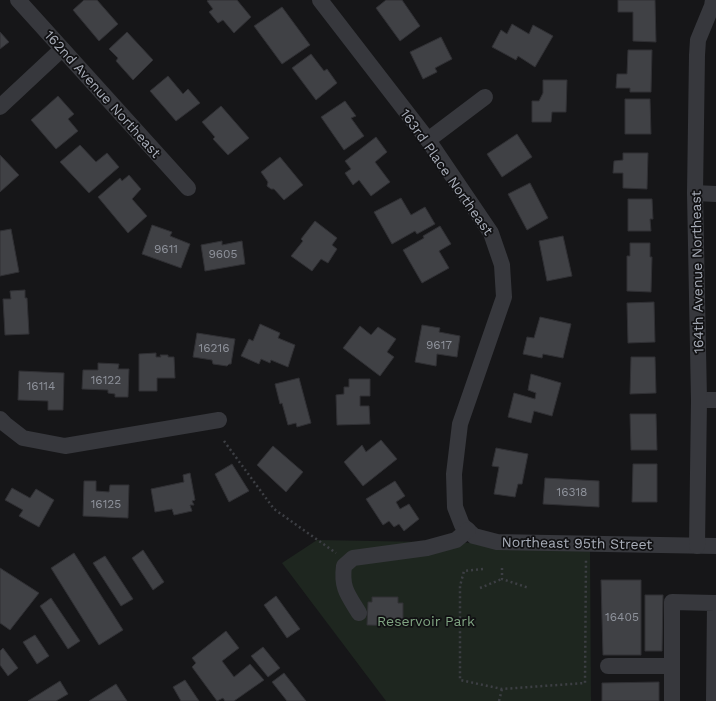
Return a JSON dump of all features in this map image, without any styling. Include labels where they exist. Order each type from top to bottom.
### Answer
[{"type":"street","name":"162nd Avenue Northeast","points":[[18,0],[188,188]]},
{"type":"street","name":"163rd Place Northeast","points":[[320,0],[428,140],[491,233],[502,265],[504,297],[460,424],[454,474],[455,507],[462,525],[468,530]]},
{"type":"street","name":"164th Avenue Northeast","points":[[697,546],[699,400],[695,193],[698,40],[712,6],[712,0]]},
{"type":"street","points":[[0,107],[62,50]]},
{"type":"street","points":[[428,140],[485,97]]},
{"type":"street","points":[[695,193],[716,194]]},
{"type":"street","points":[[699,400],[716,400]]},
{"type":"street","points":[[0,419],[23,438],[65,446],[219,420]]},
{"type":"street","points":[[359,613],[345,589],[343,575],[344,566],[354,558],[427,548],[456,540],[468,530]]},
{"type":"street","name":"Northeast 95th Street","points":[[468,530],[474,536],[497,542],[716,546]]},
{"type":"street","points":[[672,701],[672,602],[715,603],[714,701]]},
{"type":"street","points":[[608,666],[672,666]]},
{"type":"path","points":[[224,441],[274,509],[349,562]]},
{"type":"path","points":[[483,569],[464,571],[460,586],[460,680],[502,689],[585,683],[586,558]]},
{"type":"path","points":[[502,568],[502,579]]},
{"type":"path","points":[[480,588],[502,579],[528,588]]},
{"type":"path","points":[[499,701],[502,689]]},
{"type":"green space","name":"Reservoir Park","points":[[317,540],[590,545],[591,701],[386,701],[282,563]]},
{"type":"building","points":[[84,0],[97,0],[118,24],[99,41],[73,10]]},
{"type":"building","points":[[237,0],[251,17],[234,33],[223,20],[218,23],[209,12],[213,9],[207,1]]},
{"type":"building","points":[[386,0],[402,0],[420,26],[400,41],[376,8]]},
{"type":"building","points":[[618,0],[655,0],[656,42],[633,41],[633,12],[618,12]]},
{"type":"building","points":[[282,7],[310,45],[282,64],[254,26]]},
{"type":"building","points":[[512,24],[529,34],[533,25],[553,36],[535,67],[518,56],[516,60],[492,47],[501,30],[507,34]]},
{"type":"building","points":[[0,32],[9,42],[0,49]]},
{"type":"building","points":[[127,32],[153,60],[133,80],[116,61],[118,58],[109,49]]},
{"type":"building","points":[[441,37],[452,59],[435,68],[437,72],[423,79],[410,52]]},
{"type":"building","points":[[628,50],[652,50],[651,92],[630,92],[630,88],[616,88],[617,74],[627,74]]},
{"type":"building","points":[[311,54],[324,71],[327,69],[337,83],[316,100],[292,68]]},
{"type":"building","points":[[168,76],[183,94],[188,89],[200,103],[176,121],[150,91]]},
{"type":"building","points":[[543,80],[567,80],[566,112],[552,112],[551,122],[532,122],[532,101],[539,101],[543,93]]},
{"type":"building","points":[[58,96],[74,114],[68,119],[78,131],[56,149],[31,120]]},
{"type":"building","points":[[625,99],[650,99],[651,134],[625,134]]},
{"type":"building","points":[[345,101],[356,116],[351,118],[364,136],[344,150],[321,117]]},
{"type":"building","points":[[221,106],[249,138],[228,155],[213,139],[215,137],[202,122]]},
{"type":"building","points":[[517,134],[532,157],[502,177],[487,154]]},
{"type":"building","points":[[376,137],[387,152],[375,162],[390,182],[371,196],[359,180],[353,185],[345,173],[351,169],[345,161]]},
{"type":"building","points":[[80,145],[96,162],[107,153],[119,167],[89,193],[60,162]]},
{"type":"building","points":[[623,153],[648,153],[647,189],[623,188],[623,173],[613,173],[614,161],[623,160]]},
{"type":"building","points":[[0,155],[19,175],[0,192]]},
{"type":"building","points":[[280,157],[303,185],[284,200],[274,189],[267,186],[268,182],[261,172]]},
{"type":"building","points":[[129,175],[141,189],[132,199],[147,216],[128,233],[98,197],[120,178],[122,181]]},
{"type":"building","points":[[530,183],[548,218],[527,230],[508,194]]},
{"type":"building","points":[[401,198],[411,215],[425,207],[435,224],[417,234],[415,231],[392,244],[374,212]]},
{"type":"building","points":[[628,199],[652,199],[653,219],[650,219],[651,231],[628,231]]},
{"type":"building","points":[[315,221],[337,238],[332,245],[337,249],[328,263],[321,259],[312,271],[291,256],[303,241],[301,239]]},
{"type":"building","points":[[152,225],[172,232],[170,236],[190,244],[181,268],[142,254]]},
{"type":"building","points":[[440,226],[451,244],[439,251],[449,268],[422,283],[403,250],[424,238],[423,236]]},
{"type":"building","points":[[11,229],[19,272],[0,276],[0,231]]},
{"type":"building","points":[[563,236],[572,276],[547,281],[539,241]]},
{"type":"building","points":[[222,241],[222,245],[242,241],[245,264],[205,271],[201,245]]},
{"type":"building","points":[[630,243],[650,243],[650,257],[652,257],[651,292],[627,291],[627,256],[630,256]]},
{"type":"building","points":[[25,290],[25,298],[27,298],[29,334],[5,335],[3,299],[11,299],[10,291]]},
{"type":"building","points":[[654,302],[655,342],[628,343],[627,303]]},
{"type":"building","points":[[540,317],[571,324],[563,358],[543,354],[542,358],[523,354],[527,337],[534,338]]},
{"type":"building","points":[[260,324],[280,333],[278,338],[295,345],[288,367],[271,360],[270,363],[261,359],[259,364],[241,356],[249,339],[253,341]]},
{"type":"building","points":[[422,325],[440,328],[439,332],[460,336],[457,357],[437,354],[436,366],[415,362]]},
{"type":"building","points":[[360,326],[371,335],[378,327],[396,339],[387,352],[394,357],[380,376],[343,348]]},
{"type":"building","points":[[197,333],[235,339],[231,364],[227,366],[213,364],[212,360],[193,357]]},
{"type":"building","points":[[156,353],[156,357],[161,357],[160,355],[168,355],[168,357],[174,357],[175,378],[157,378],[157,391],[139,391],[139,354]]},
{"type":"building","points":[[631,357],[655,357],[656,393],[630,394]]},
{"type":"building","points":[[98,363],[119,364],[118,369],[129,369],[128,397],[115,397],[115,394],[108,393],[108,390],[82,389],[83,370],[98,370]]},
{"type":"building","points":[[19,371],[64,373],[63,410],[48,410],[48,401],[18,400]]},
{"type":"building","points":[[531,374],[561,383],[552,416],[534,411],[531,423],[508,417],[514,393],[535,399],[536,393],[528,390]]},
{"type":"building","points":[[299,378],[311,423],[297,427],[296,423],[288,425],[282,403],[280,404],[275,384]]},
{"type":"building","points":[[349,379],[370,379],[370,396],[360,396],[360,406],[369,406],[370,424],[337,425],[336,395],[344,394],[344,387],[349,387]]},
{"type":"building","points":[[630,414],[656,414],[657,450],[631,450]]},
{"type":"building","points":[[381,440],[397,459],[363,486],[344,462],[362,445],[366,452]]},
{"type":"building","points":[[273,446],[303,472],[286,492],[257,465]]},
{"type":"building","points":[[496,448],[528,454],[522,484],[518,484],[515,497],[494,494],[499,467],[492,466]]},
{"type":"building","points":[[232,464],[249,491],[229,502],[215,474]]},
{"type":"building","points":[[633,464],[657,464],[657,502],[632,502]]},
{"type":"building","points":[[190,473],[195,500],[192,501],[194,505],[190,505],[192,511],[174,515],[172,509],[155,512],[151,489],[184,482],[183,475]]},
{"type":"building","points":[[545,478],[599,481],[599,507],[543,504]]},
{"type":"building","points":[[84,481],[96,481],[96,491],[109,492],[110,485],[129,485],[128,518],[83,516]]},
{"type":"building","points":[[395,481],[405,496],[396,502],[400,509],[409,504],[419,519],[404,531],[399,524],[394,527],[389,521],[383,525],[366,499]]},
{"type":"building","points":[[12,488],[30,498],[36,489],[54,500],[39,527],[19,516],[23,510],[5,500]]},
{"type":"building","points":[[143,550],[164,582],[153,590],[132,558]]},
{"type":"building","points":[[74,553],[123,630],[99,645],[51,568]]},
{"type":"building","points":[[105,556],[133,599],[121,606],[93,563]]},
{"type":"building","points":[[0,568],[39,593],[10,630],[0,623]]},
{"type":"building","points":[[601,580],[641,580],[641,655],[603,655]]},
{"type":"building","points":[[645,595],[663,595],[662,651],[645,651]]},
{"type":"building","points":[[276,596],[300,629],[287,638],[264,605]]},
{"type":"building","points":[[372,597],[398,597],[398,603],[403,603],[403,626],[367,625],[368,602],[372,602]]},
{"type":"building","points":[[51,598],[80,641],[68,649],[40,606]]},
{"type":"building","points":[[226,631],[239,648],[222,661],[234,677],[250,664],[264,680],[234,701],[225,701],[223,698],[217,701],[192,667],[196,663],[192,658]]},
{"type":"building","points":[[35,635],[49,656],[37,664],[23,642]]},
{"type":"building","points":[[263,647],[280,668],[268,677],[251,656]]},
{"type":"building","points":[[3,648],[18,668],[8,676],[0,665],[0,651]]},
{"type":"building","points":[[284,673],[306,701],[287,701],[272,682]]},
{"type":"building","points":[[185,680],[199,701],[181,701],[173,687]]},
{"type":"building","points":[[60,681],[68,694],[56,701],[28,701]]},
{"type":"building","points":[[659,682],[659,701],[602,701],[602,683]]},
{"type":"building","points":[[116,684],[127,701],[89,701]]}]
